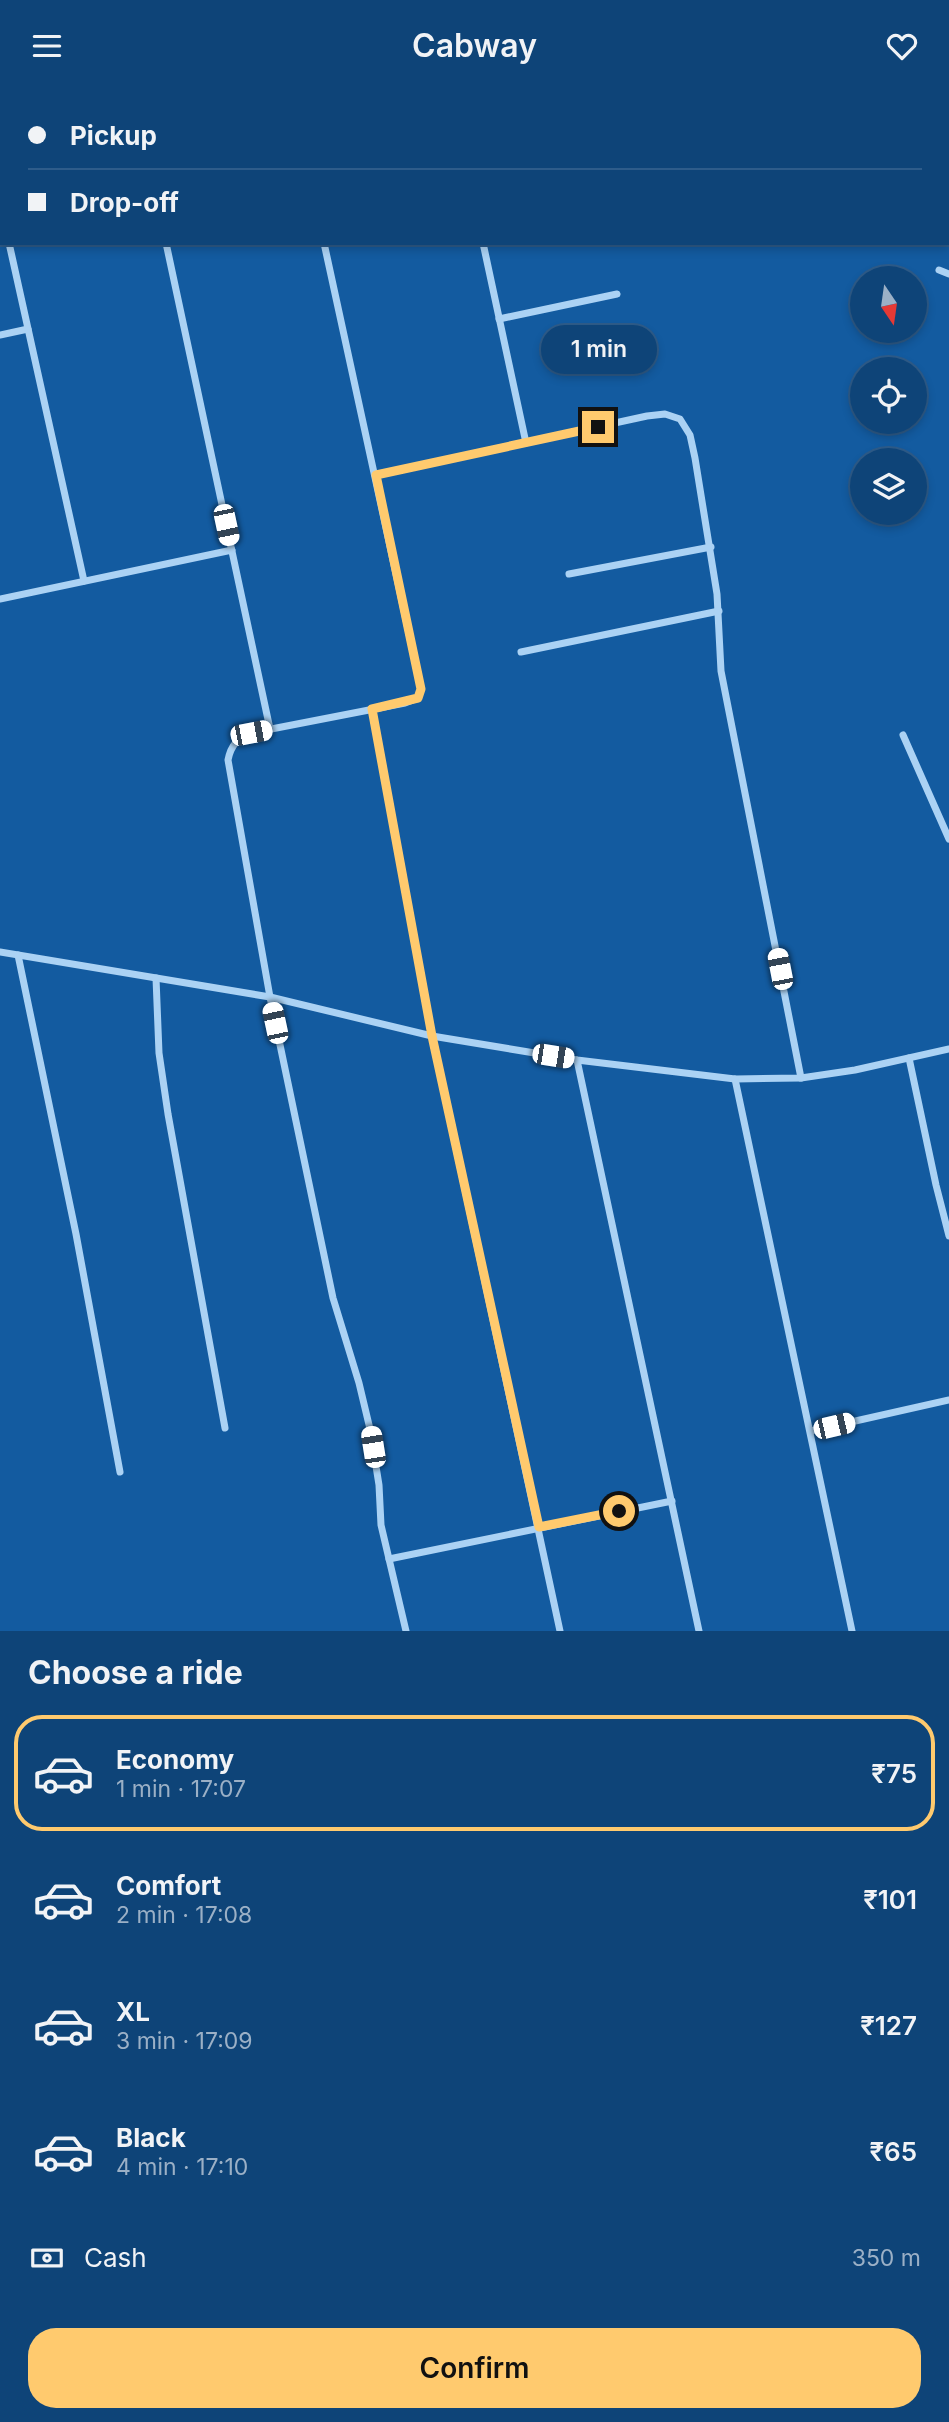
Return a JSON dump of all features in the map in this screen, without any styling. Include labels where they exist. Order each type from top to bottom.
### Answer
[{"type":"street","points":[[9,245],[84,582]]},
{"type":"street","points":[[166,245],[270,729]]},
{"type":"street","points":[[324,245],[421,689],[418,698],[251,733],[239,739],[230,749],[228,760],[270,997],[333,1298],[370,1429],[379,1485],[381,1525],[406,1631]]},
{"type":"street","points":[[483,245],[526,443]]},
{"type":"street","points":[[939,270],[949,274]]},
{"type":"street","points":[[499,319],[617,294]]},
{"type":"street","points":[[0,335],[28,329]]},
{"type":"street","points":[[376,475],[647,416],[665,414],[680,419],[690,435],[711,547],[719,611],[721,671],[801,1078]]},
{"type":"street","points":[[569,574],[711,547]]},
{"type":"street","points":[[0,599],[232,550]]},
{"type":"street","points":[[521,652],[719,611]]},
{"type":"street","points":[[372,709],[432,1036],[560,1631]]},
{"type":"street","points":[[903,735],[949,839]]},
{"type":"street","points":[[0,952],[270,997],[432,1036],[577,1060],[735,1079],[801,1078],[855,1070],[949,1049]]},
{"type":"street","points":[[18,955],[76,1234],[120,1472]]},
{"type":"street","points":[[156,978],[159,1053],[225,1428]]},
{"type":"street","points":[[909,1058],[949,1236]]},
{"type":"street","points":[[577,1060],[699,1631]]},
{"type":"street","points":[[735,1079],[852,1631]]},
{"type":"street","points":[[811,1431],[949,1400]]},
{"type":"street","points":[[389,1559],[672,1501]]},
{"type":"route","points":[[598,427],[376,475],[421,689],[418,698],[372,709],[432,1036],[539,1527],[619,1511]]}]
